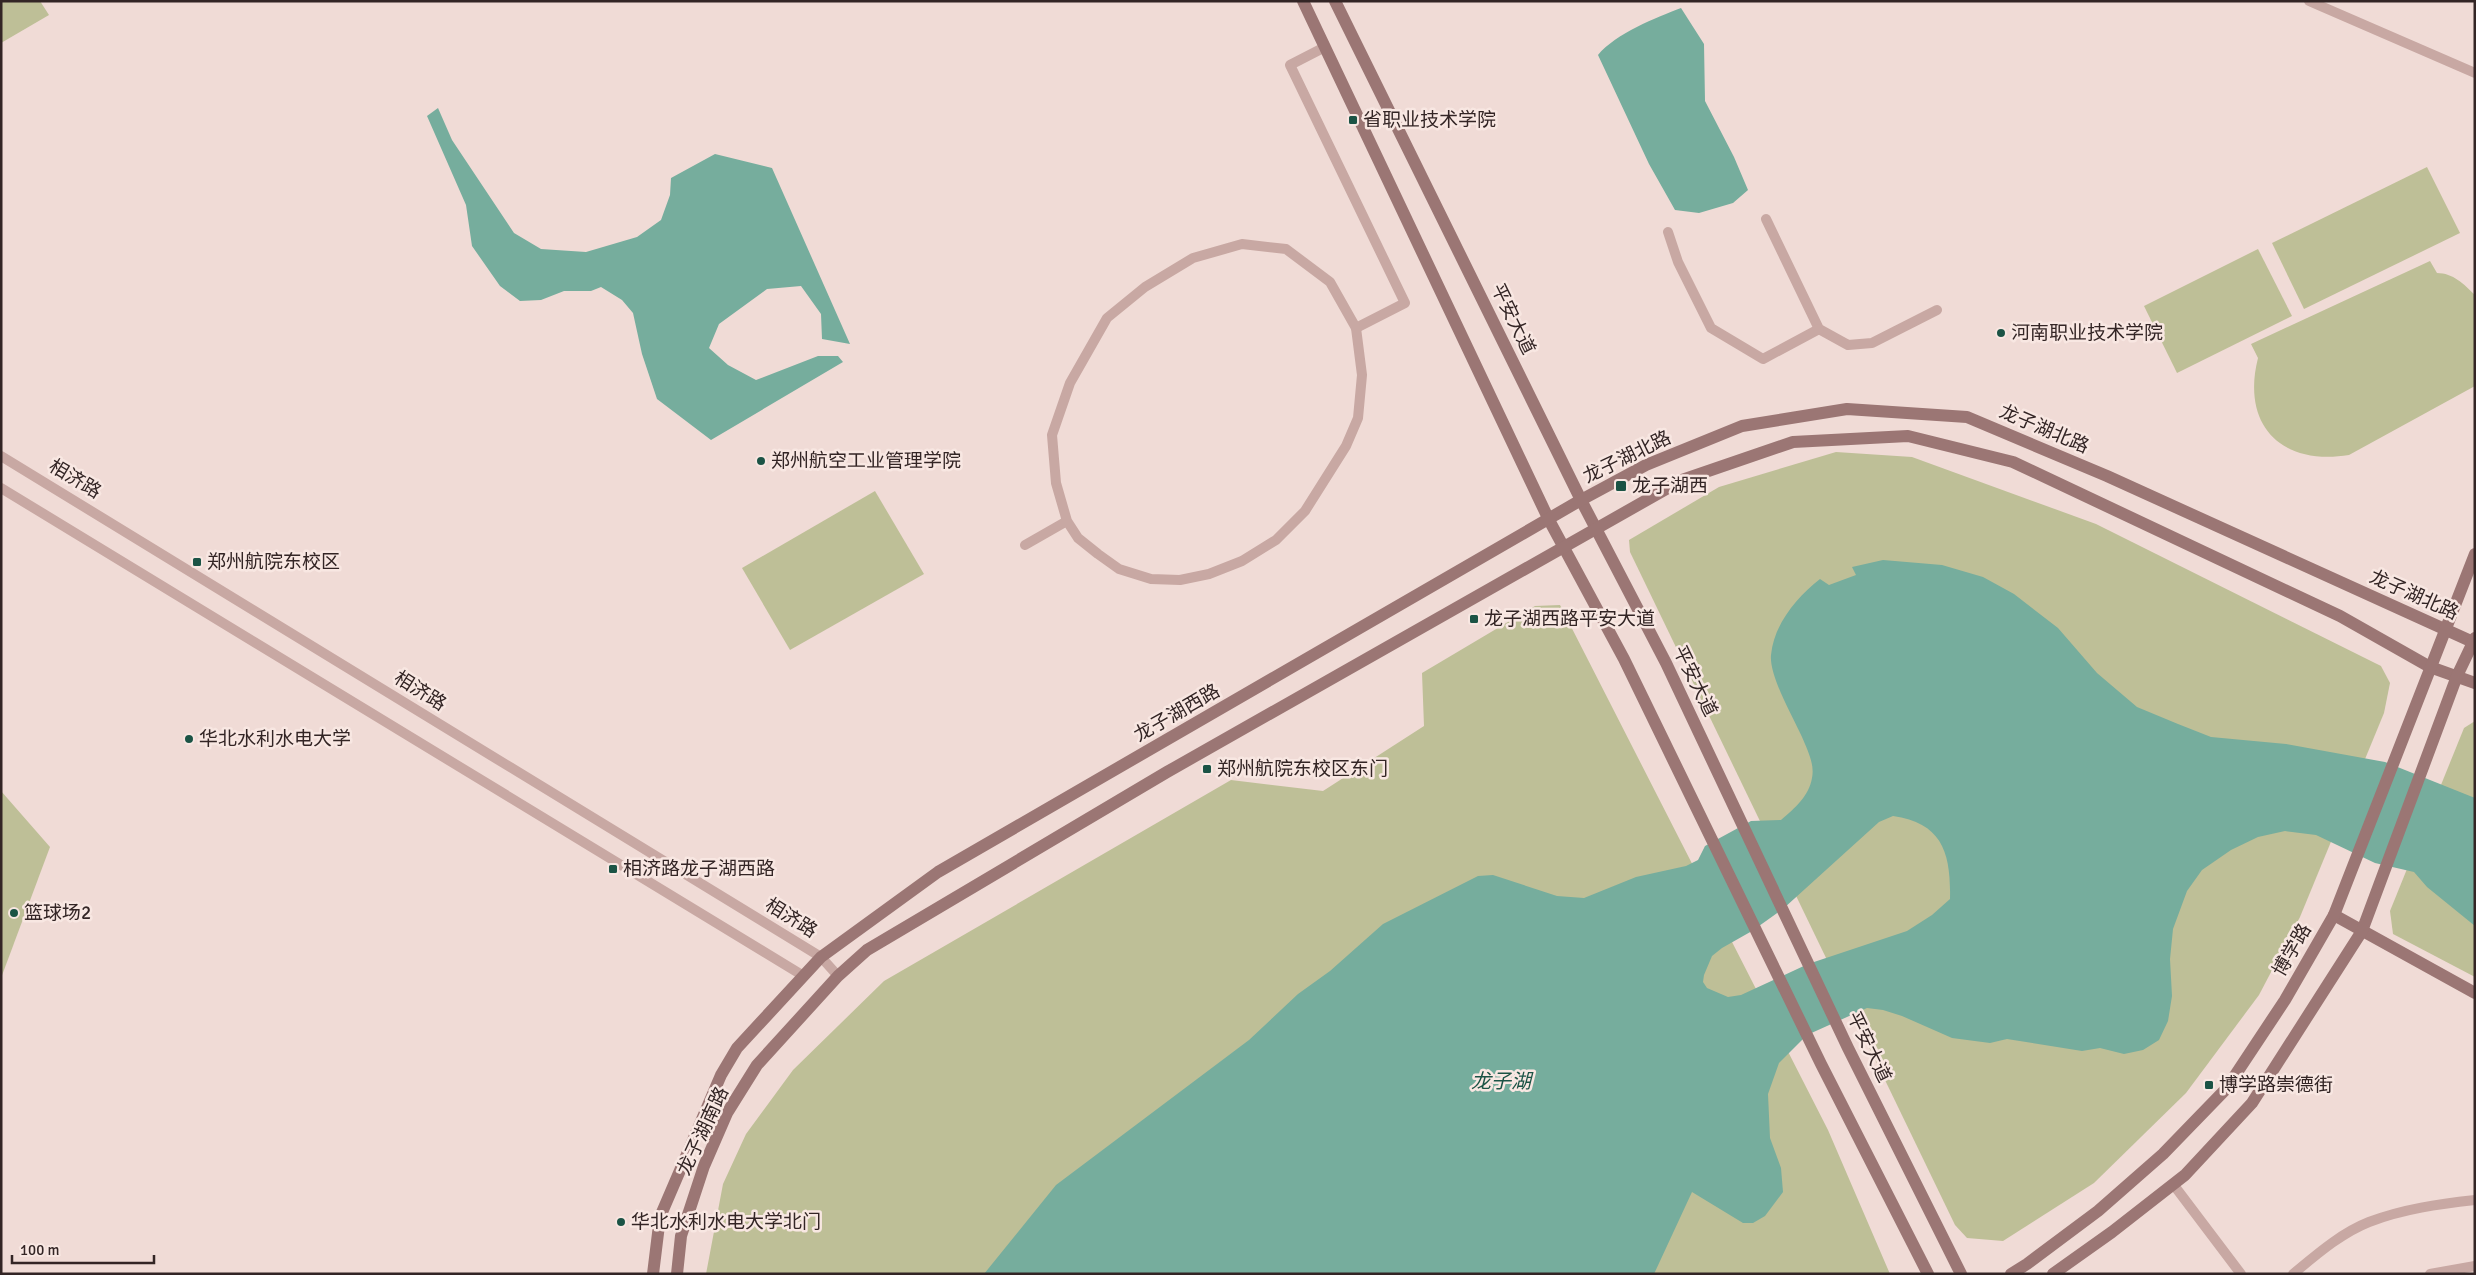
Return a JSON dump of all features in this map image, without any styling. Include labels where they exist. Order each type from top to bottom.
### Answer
[{"type":"street","points":[[1303,1],[1549,520],[1624,659],[1821,1064],[1928,1274]]},
{"type":"street","name":"平安大道","points":[[1334,1],[1581,500],[1666,663],[1848,1048],[1961,1274]]},
{"type":"street","points":[[2308,1],[2475,73]]},
{"type":"street","points":[[1325,47],[1290,65],[1404,303],[1356,328]]},
{"type":"street","points":[[1766,219],[1819,329],[1848,345],[1872,343],[1937,310]]},
{"type":"street","points":[[1668,232],[1678,262],[1712,328],[1763,358],[1819,329]]},
{"type":"street","points":[[1242,244],[1286,249],[1330,282],[1356,328],[1362,375],[1358,418],[1346,446],[1305,511],[1276,540],[1242,560],[1209,574],[1180,580],[1151,579],[1119,569],[1078,538],[1066,521],[1056,483],[1052,435],[1070,383],[1107,318],[1145,286],[1193,258],[1242,244]]},
{"type":"street","name":"龙子湖北路","points":[[1581,500],[1646,465],[1742,426],[1847,409],[1967,417],[2107,476],[2474,641]]},
{"type":"street","points":[[838,976],[867,950],[1166,772],[1682,480],[1793,442],[1908,436],[2013,462],[2340,616],[2430,667],[2475,683]]},
{"type":"street","name":"相济路","points":[[1,456],[821,957],[838,976]]},
{"type":"street","points":[[1,488],[802,975]]},
{"type":"street","name":"龙子湖西路","points":[[802,975],[821,957],[938,872],[1581,500]]},
{"type":"street","points":[[1025,546],[1066,521]]},
{"type":"street","name":"博学路","points":[[2010,1274],[2027,1264],[2098,1211],[2163,1154],[2226,1089],[2285,1000],[2334,915],[2475,554]]},
{"type":"street","points":[[2053,1274],[2112,1232],[2185,1175],[2252,1103],[2362,931],[2457,676],[2474,641]]},
{"type":"street","points":[[2334,915],[2475,992]]},
{"type":"street","name":"龙子湖南路","points":[[653,1274],[660,1217],[721,1075],[737,1048],[802,975]]},
{"type":"street","name":"龙子湖南路","points":[[677,1274],[681,1236],[704,1166],[727,1112],[757,1065],[838,976]]},
{"type":"street","points":[[2173,1184],[2241,1274]]},
{"type":"street","points":[[2293,1274],[2327,1246],[2368,1222],[2416,1208],[2475,1200]]},
{"type":"street","points":[[2430,1274],[2475,1266]]},
{"type":"green space","points":[[1,1],[40,1],[49,15],[1,43]]},
{"type":"green space","points":[[2427,167],[2460,233],[2304,309],[2272,243]]},
{"type":"green space","points":[[2258,249],[2292,316],[2177,373],[2144,306]]},
{"type":"green space","points":[[2430,261],[2437,273],[2453,277],[2475,295],[2475,386],[2349,455],[2325,457],[2304,454],[2286,447],[2272,436],[2261,421],[2255,403],[2254,382],[2258,358],[2251,344]]},
{"type":"green space","points":[[1836,452],[1912,457],[2096,524],[2381,666],[2390,683],[2384,713],[2300,917],[2259,995],[2186,1093],[2094,1183],[2003,1241],[1967,1238],[1955,1225],[1630,552],[1629,540],[1719,487]]},
{"type":"green space","points":[[875,491],[924,574],[790,650],[742,568]]},
{"type":"green space","points":[[1560,605],[1828,1130],[1890,1274],[706,1274],[723,1184],[746,1134],[793,1070],[884,981],[1231,780],[1323,791],[1424,726],[1422,673],[1535,606]]},
{"type":"green space","points":[[2475,721],[2475,977],[2393,934],[2390,911],[2464,728]]},
{"type":"green space","name":"篮球场2","points":[[1,791],[50,847],[1,978]]},
{"type":"water","points":[[1681,8],[1704,44],[1705,101],[1734,157],[1748,190],[1733,203],[1699,213],[1675,210],[1649,164],[1598,55],[1605,47],[1625,33]]},
{"type":"water","points":[[438,108],[452,140],[514,233],[541,249],[586,252],[637,237],[661,220],[670,195],[671,178],[715,154],[772,168],[850,344],[822,339],[821,314],[801,286],[767,289],[719,324],[709,348],[728,365],[756,380],[818,356],[838,356],[843,362],[711,440],[657,399],[642,354],[633,313],[622,300],[601,287],[591,291],[564,291],[541,300],[520,301],[500,286],[472,246],[466,205],[427,116]]},
{"type":"water","name":"龙子湖","points":[[1883,560],[1942,565],[1983,577],[2014,594],[2058,628],[2097,673],[2137,707],[2211,737],[2286,744],[2385,762],[2475,798],[2475,926],[2427,887],[2414,872],[2375,863],[2316,835],[2285,831],[2258,837],[2231,850],[2202,870],[2187,891],[2173,929],[2170,959],[2172,996],[2168,1021],[2159,1040],[2143,1050],[2124,1054],[2100,1048],[2082,1051],[2007,1039],[1990,1043],[1952,1038],[1902,1016],[1883,1010],[1867,1008],[1807,1035],[1779,1063],[1768,1094],[1770,1138],[1781,1168],[1783,1192],[1765,1216],[1753,1223],[1743,1223],[1692,1192],[1654,1274],[984,1274],[1056,1185],[1249,1040],[1298,994],[1330,971],[1383,924],[1478,876],[1493,875],[1557,896],[1584,898],[1636,877],[1686,866],[1698,860],[1705,846],[1751,821],[1781,820],[1805,796],[1813,773],[1806,746],[1782,696],[1774,674],[1771,664],[1773,644],[1788,612],[1803,594],[1820,579],[1829,585],[1856,575],[1852,567]],"holes":[[[1893,816],[1910,820],[1933,833],[1941,843],[1946,855],[1949,868],[1950,899],[1932,915],[1907,931],[1808,964],[1741,995],[1728,997],[1707,988],[1703,982],[1704,975],[1712,956],[1784,908],[1879,822]]]},
{"type":"place","name":"省职业技术学院","points":[[1353,120]]},
{"type":"place","name":"河南职业技术学院","points":[[2001,333]]},
{"type":"place","name":"郑州航空工业管理学院","points":[[761,461]]},
{"type":"place","name":"龙子湖西","points":[[1621,486]]},
{"type":"place","name":"郑州航院东校区","points":[[197,562]]},
{"type":"place","name":"龙子湖西路平安大道","points":[[1474,619]]},
{"type":"place","name":"华北水利水电大学","points":[[189,739]]},
{"type":"place","name":"郑州航院东校区东门","points":[[1207,769]]},
{"type":"place","name":"相济路龙子湖西路","points":[[613,869]]},
{"type":"place","name":"篮球场2","points":[[14,913]]},
{"type":"place","name":"博学路崇德街","points":[[2209,1085]]},
{"type":"place","name":"华北水利水电大学北门","points":[[621,1222]]}]
